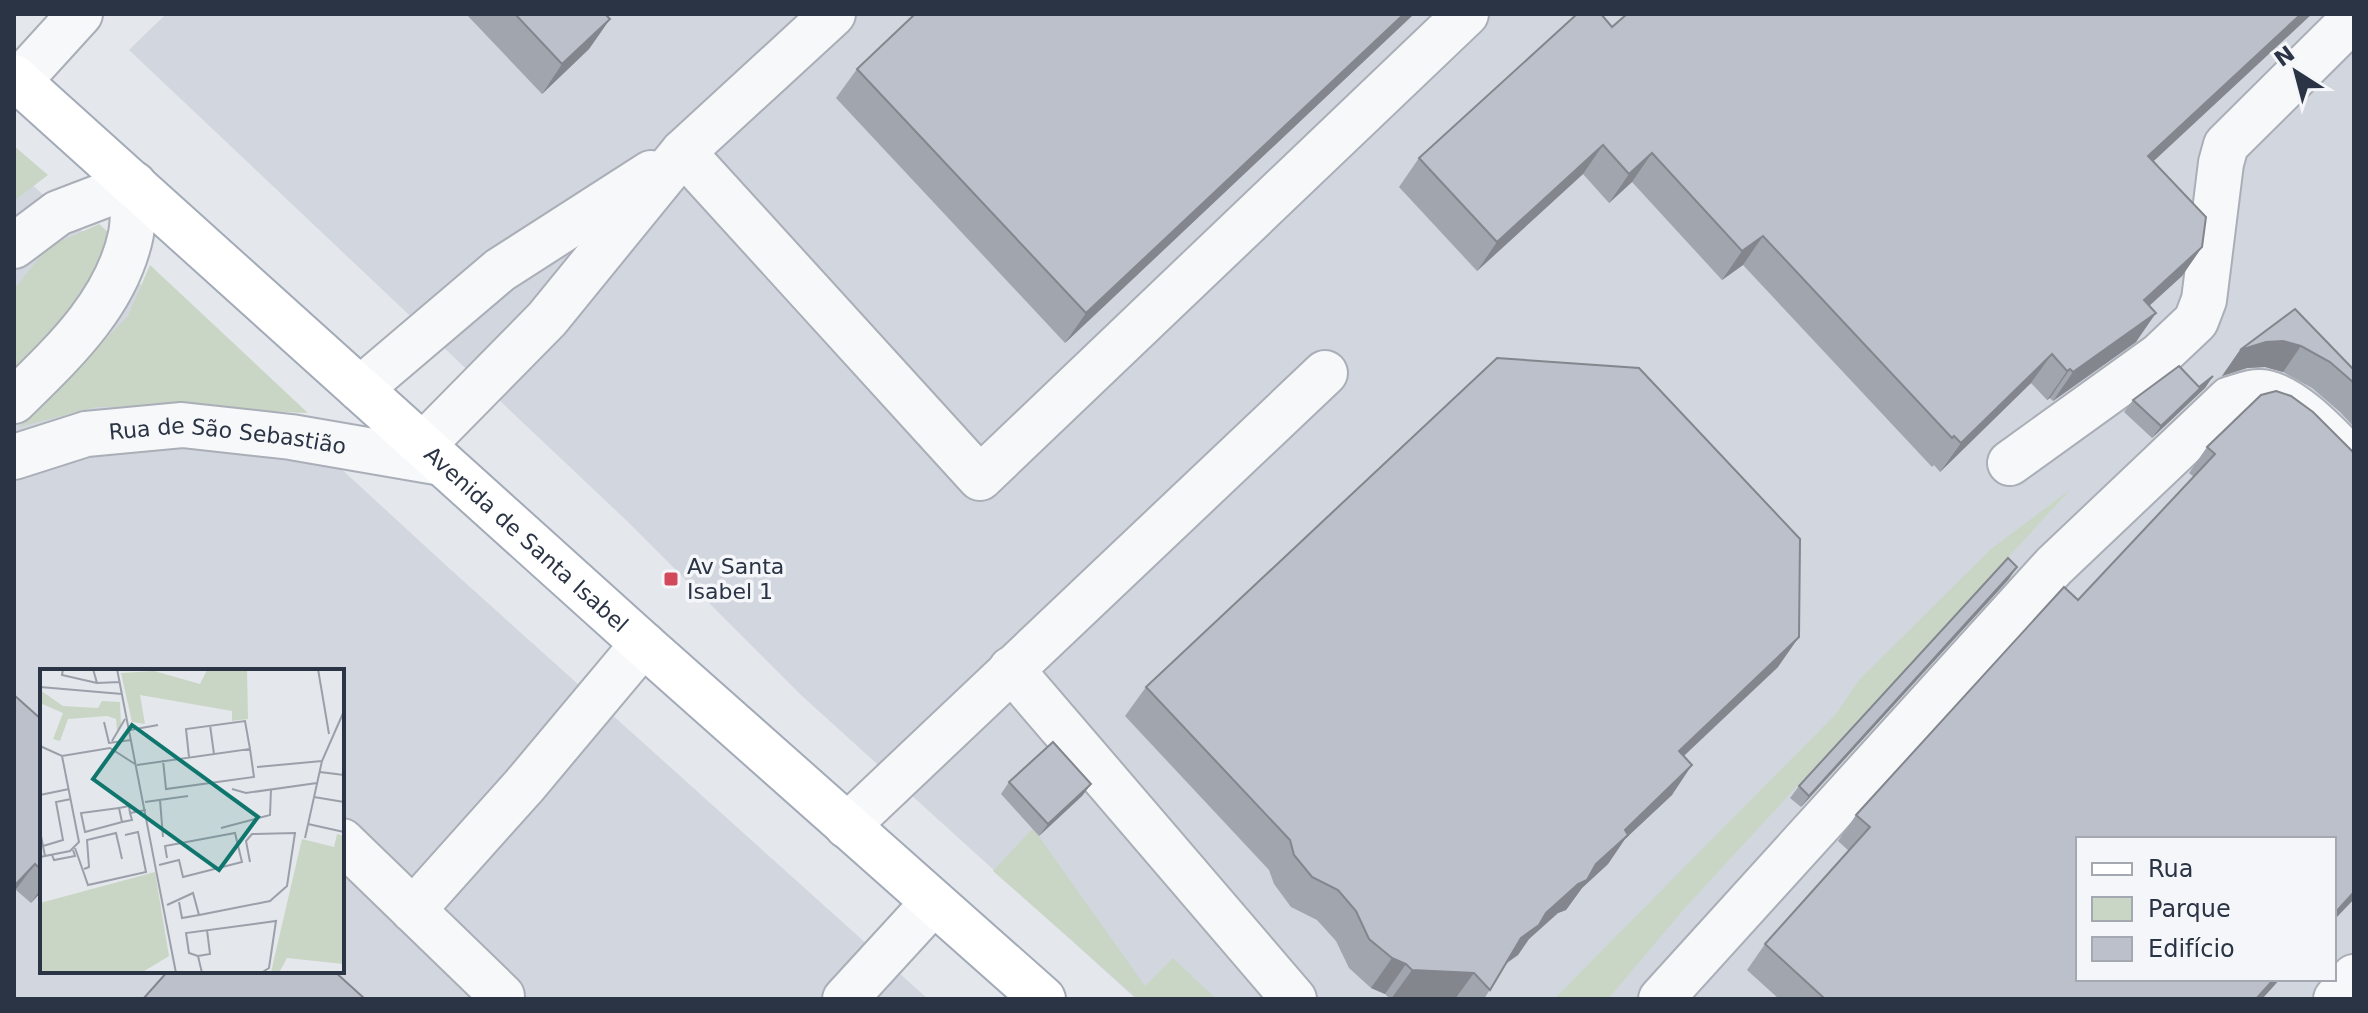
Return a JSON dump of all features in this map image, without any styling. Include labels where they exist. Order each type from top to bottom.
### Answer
[{"type":"main road","name":"Avenida de Santa Isabel","points":[[16,79],[432,455],[1043,999]]},
{"type":"street","points":[[16,79],[80,14]]},
{"type":"street","points":[[432,455],[683,152],[833,14]]},
{"type":"street","points":[[683,152],[980,478],[1466,14]]},
{"type":"street","points":[[2010,463],[2160,355],[2196,321],[2204,300],[2221,163],[2226,145],[2354,18]]},
{"type":"street","points":[[360,389],[500,270],[683,152]]},
{"type":"street","points":[[14,246],[58,213],[134,184],[132,231],[122,267],[100,308],[54,362],[14,401]]},
{"type":"street","points":[[847,826],[1325,373]]},
{"type":"street","points":[[1661,999],[2054,566],[2230,399],[2260,391],[2288,401],[2354,462]]},
{"type":"street","name":"Rua de São Sebastião","points":[[14,457],[86,434],[182,425],[432,455]]},
{"type":"street","points":[[413,910],[524,786],[643,644]]},
{"type":"street","points":[[1011,669],[1294,999]]},
{"type":"street","points":[[344,843],[502,996]]},
{"type":"street","points":[[845,999],[933,903]]},
{"type":"street","points":[[2336,999],[2354,977]]},
{"type":"shaded area","points":[[166,14],[2354,14],[2354,999],[1136,999],[801,695],[627,521],[129,50]]},
{"type":"shaded area","points":[[14,168],[450,569],[928,999],[14,999]]},
{"type":"green space","points":[[14,146],[48,175],[14,201]]},
{"type":"green space","points":[[99,224],[110,234],[101,270],[80,303],[14,372],[14,289],[48,247]]},
{"type":"green space","points":[[150,265],[308,413],[96,407],[19,427],[128,316]]},
{"type":"green space","points":[[2071,489],[1684,909],[1608,999],[1554,999],[1836,714],[1859,680],[1991,549]]},
{"type":"green space","points":[[1033,828],[1145,986],[1173,958],[1216,999],[1138,999],[993,871]]},
{"type":"building","points":[[515,14],[605,14],[610,19],[562,64]]},
{"type":"building","points":[[915,14],[1404,14],[1086,313],[857,69]]},
{"type":"building","points":[[1577,14],[1601,14],[1612,27],[1627,14],[2301,14],[2148,156],[2206,217],[2202,247],[2144,300],[2156,313],[2073,372],[2070,369],[2067,371],[2052,354],[1961,443],[1954,436],[1952,438],[1763,236],[1742,251],[1652,153],[1629,174],[1603,145],[1497,242],[1419,158]]},
{"type":"building","points":[[2295,309],[2354,370],[2354,383],[2330,362],[2301,346],[2283,341],[2266,342],[2240,350]]},
{"type":"building","points":[[1497,358],[1639,368],[1800,539],[1799,637],[1679,751],[1692,765],[1625,830],[1628,835],[1596,864],[1587,880],[1578,884],[1546,913],[1539,925],[1521,938],[1490,990],[1474,973],[1412,970],[1369,939],[1356,911],[1338,890],[1312,877],[1294,855],[1290,840],[1146,687]]},
{"type":"building","points":[[2179,366],[2199,387],[2213,376],[2161,426],[2133,400]]},
{"type":"building","points":[[2276,391],[2291,396],[2313,412],[2354,453],[2354,892],[2336,912],[2336,837],[2076,837],[2076,981],[2272,981],[2256,999],[1825,999],[1765,944],[1870,827],[1856,815],[2064,587],[2078,600],[2215,454],[2207,447],[2261,395]]},
{"type":"building","points":[[2008,558],[2017,567],[1809,796],[1799,786]]},
{"type":"building","points":[[14,695],[40,718],[40,868],[35,864],[14,886]]},
{"type":"building","points":[[1053,742],[1091,784],[1048,824],[1009,782]]},
{"type":"building","points":[[166,973],[336,973],[365,999],[143,999]]},
{"type":"place","name":"Av Santa Isabel 1","points":[[671,579]]}]
